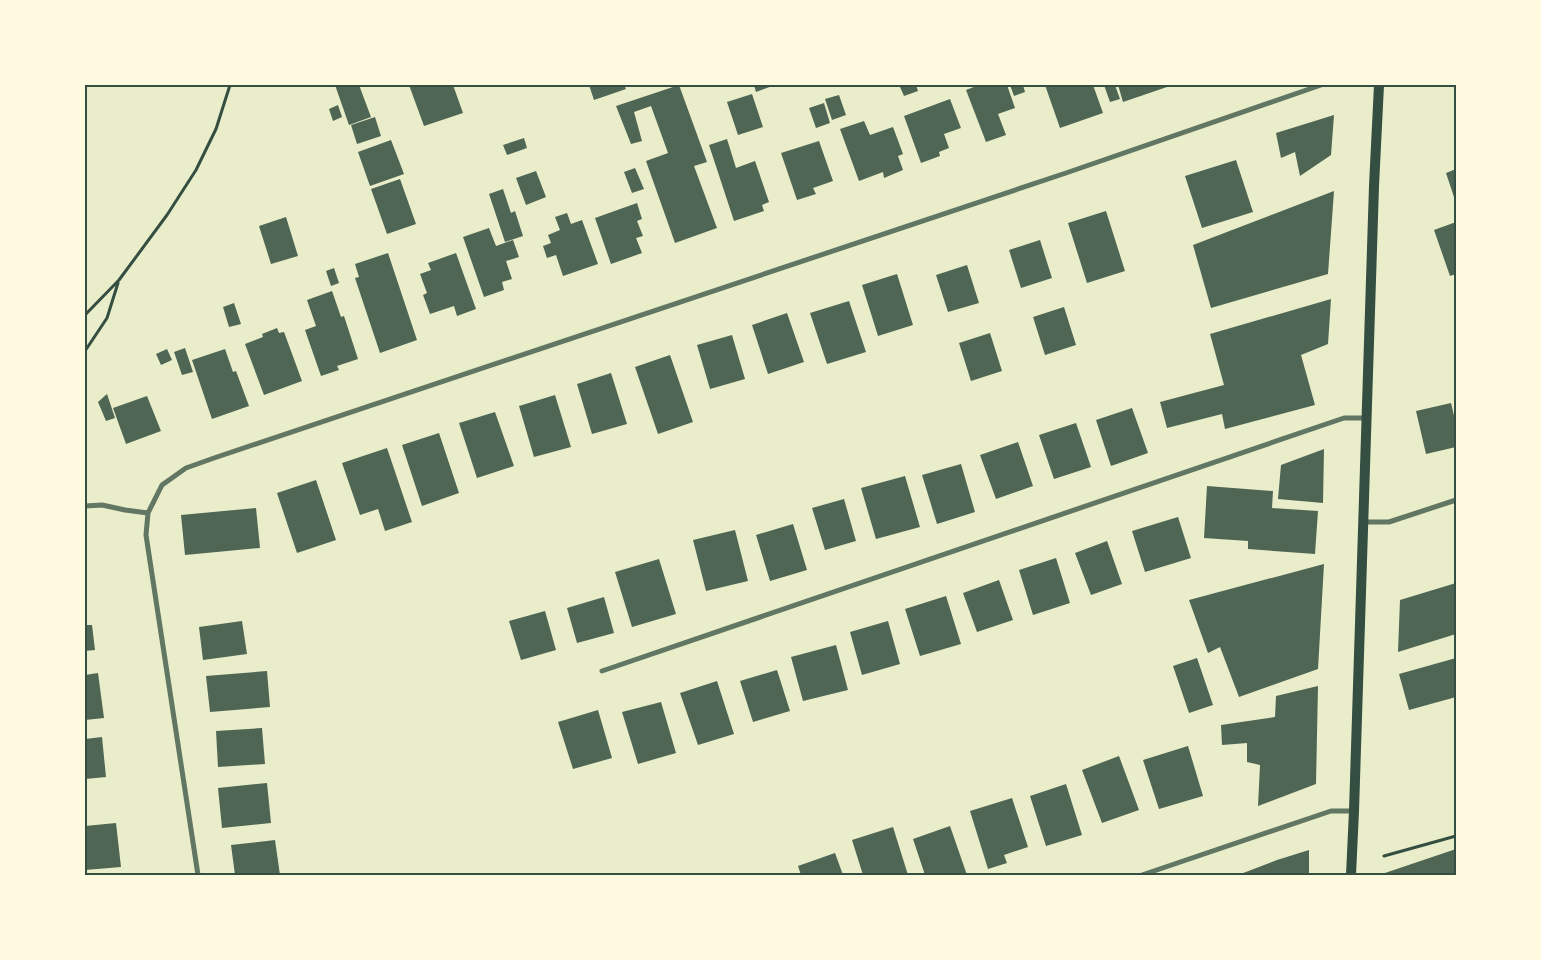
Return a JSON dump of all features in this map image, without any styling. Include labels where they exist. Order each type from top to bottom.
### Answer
[{"type":"main road","points":[[1351,875],[1379,85]]},
{"type":"street","points":[[198,875],[146,535],[148,513],[162,485],[186,468],[1082,168],[1321,85]]},
{"type":"street","points":[[602,671],[1344,418],[1367,418]]},
{"type":"street","points":[[1363,522],[1389,522],[1456,500]]},
{"type":"street","points":[[85,506],[102,505],[148,513]]},
{"type":"street","points":[[1142,875],[1331,811],[1354,811]]},
{"type":"path","points":[[85,315],[119,280],[196,170],[216,129],[230,85]]},
{"type":"path","points":[[85,351],[107,318],[119,280]]},
{"type":"path","points":[[1384,856],[1456,836]]},
{"type":"building","points":[[335,85],[359,85],[371,117],[349,125]]},
{"type":"building","points":[[409,85],[453,85],[463,113],[424,126]]},
{"type":"building","points":[[589,85],[624,85],[626,89],[594,100]]},
{"type":"building","points":[[679,85],[707,162],[694,166],[717,228],[675,243],[646,161],[668,153],[651,106],[634,112],[642,141],[631,144],[616,106]]},
{"type":"building","points":[[754,85],[775,85],[756,92]]},
{"type":"building","points":[[916,85],[918,91],[904,96],[900,87]]},
{"type":"building","points":[[979,85],[1007,85],[1015,108],[998,114],[1006,135],[986,142],[966,90]]},
{"type":"building","points":[[1010,85],[1023,85],[1025,92],[1014,96]]},
{"type":"building","points":[[1045,85],[1093,85],[1103,113],[1060,128]]},
{"type":"building","points":[[1104,85],[1115,85],[1120,99],[1110,102]]},
{"type":"building","points":[[1118,85],[1167,85],[1167,87],[1123,102]]},
{"type":"building","points":[[752,94],[763,127],[738,135],[727,102]]},
{"type":"building","points":[[839,95],[846,115],[832,120],[825,99]]},
{"type":"building","points":[[950,99],[961,128],[944,134],[949,148],[939,152],[940,156],[921,163],[904,116]]},
{"type":"building","points":[[824,103],[830,123],[816,128],[809,108]]},
{"type":"building","points":[[338,105],[342,117],[333,121],[329,109]]},
{"type":"building","points":[[1334,115],[1331,155],[1300,176],[1295,152],[1281,158],[1276,133]]},
{"type":"building","points":[[375,117],[381,136],[357,144],[351,125]]},
{"type":"building","points":[[864,121],[870,135],[893,127],[903,154],[898,156],[903,170],[884,178],[883,172],[859,181],[840,129]]},
{"type":"building","points":[[524,138],[527,148],[507,155],[503,145]]},
{"type":"building","points":[[727,139],[736,168],[755,161],[769,202],[762,205],[764,211],[734,221],[709,145]]},
{"type":"building","points":[[391,140],[404,174],[370,186],[358,152]]},
{"type":"building","points":[[819,141],[833,181],[813,188],[816,194],[797,200],[781,153]]},
{"type":"building","points":[[1236,160],[1253,212],[1202,228],[1185,176]]},
{"type":"building","points":[[635,168],[644,189],[632,193],[624,172]]},
{"type":"building","points":[[1456,169],[1456,203],[1446,173]]},
{"type":"building","points":[[536,171],[546,197],[526,205],[516,178]]},
{"type":"building","points":[[400,179],[416,224],[387,234],[371,189]]},
{"type":"building","points":[[503,189],[511,213],[515,211],[523,236],[505,242],[489,194]]},
{"type":"building","points":[[1334,191],[1328,274],[1211,308],[1193,245]]},
{"type":"building","points":[[637,203],[642,219],[637,221],[643,236],[636,238],[642,253],[611,264],[595,218]]},
{"type":"building","points":[[1106,211],[1125,271],[1087,283],[1068,223]]},
{"type":"building","points":[[567,213],[571,224],[582,220],[598,264],[563,276],[556,255],[547,258],[543,246],[551,243],[548,235],[560,230],[555,217]]},
{"type":"building","points":[[286,217],[298,256],[271,264],[259,226]]},
{"type":"building","points":[[1456,222],[1456,274],[1450,276],[1434,230]]},
{"type":"building","points":[[489,228],[496,246],[513,240],[519,257],[506,261],[512,279],[502,282],[504,290],[484,297],[463,237]]},
{"type":"building","points":[[1040,240],[1052,278],[1021,288],[1009,250]]},
{"type":"building","points":[[388,253],[417,340],[380,353],[355,278],[359,277],[355,264]]},
{"type":"building","points":[[456,253],[476,309],[457,316],[454,306],[430,314],[423,295],[427,293],[420,274],[431,270],[428,263]]},
{"type":"building","points":[[967,265],[979,303],[948,312],[936,275]]},
{"type":"building","points":[[334,268],[339,283],[331,286],[326,271]]},
{"type":"building","points":[[897,274],[913,325],[878,336],[862,285]]},
{"type":"building","points":[[332,291],[341,317],[344,316],[358,359],[337,366],[339,370],[321,376],[305,330],[316,326],[307,300]]},
{"type":"building","points":[[1331,299],[1328,344],[1301,355],[1315,405],[1225,429],[1222,414],[1167,428],[1160,402],[1224,385],[1210,334]]},
{"type":"building","points":[[849,301],[866,352],[827,364],[810,313]]},
{"type":"building","points":[[234,303],[241,324],[229,327],[223,307]]},
{"type":"building","points":[[1064,307],[1076,345],[1045,355],[1033,317]]},
{"type":"building","points":[[787,313],[804,362],[768,374],[752,325]]},
{"type":"building","points":[[277,328],[279,333],[284,332],[302,381],[264,395],[245,344],[263,337],[262,334]]},
{"type":"building","points":[[990,333],[1002,371],[971,381],[959,343]]},
{"type":"building","points":[[732,335],[745,379],[710,389],[697,345]]},
{"type":"building","points":[[185,348],[193,372],[182,375],[174,352]]},
{"type":"building","points":[[167,349],[172,360],[161,365],[156,354]]},
{"type":"building","points":[[225,349],[233,372],[236,371],[249,406],[212,419],[192,360]]},
{"type":"building","points":[[670,355],[693,422],[658,434],[635,367]]},
{"type":"building","points":[[611,373],[627,424],[592,434],[577,384]]},
{"type":"building","points":[[107,394],[115,418],[106,421],[98,402]]},
{"type":"building","points":[[555,395],[571,447],[534,457],[519,406]]},
{"type":"building","points":[[147,396],[161,431],[126,444],[113,408]]},
{"type":"building","points":[[1451,403],[1456,424],[1456,447],[1426,454],[1416,411]]},
{"type":"building","points":[[1132,408],[1148,453],[1111,466],[1096,420]]},
{"type":"building","points":[[495,412],[514,466],[477,478],[459,423]]},
{"type":"building","points":[[1076,423],[1091,467],[1054,479],[1039,435]]},
{"type":"building","points":[[439,433],[459,493],[422,506],[402,445]]},
{"type":"building","points":[[1018,442],[1033,486],[996,499],[980,455]]},
{"type":"building","points":[[387,448],[412,522],[385,531],[378,509],[360,515],[342,463]]},
{"type":"building","points":[[1324,449],[1323,503],[1278,499],[1281,465]]},
{"type":"building","points":[[961,464],[975,512],[937,524],[922,475]]},
{"type":"building","points":[[905,476],[920,527],[876,539],[861,488]]},
{"type":"building","points":[[316,480],[336,540],[297,553],[277,493]]},
{"type":"building","points":[[1207,486],[1273,491],[1272,508],[1318,511],[1315,554],[1248,549],[1248,541],[1204,538]]},
{"type":"building","points":[[844,499],[856,541],[825,550],[812,508]]},
{"type":"building","points":[[256,508],[260,548],[185,555],[181,515]]},
{"type":"building","points":[[1178,517],[1191,558],[1145,572],[1132,531]]},
{"type":"building","points":[[793,524],[807,570],[770,581],[756,535]]},
{"type":"building","points":[[735,530],[748,581],[706,591],[693,540]]},
{"type":"building","points":[[1107,541],[1122,584],[1091,595],[1075,553]]},
{"type":"building","points":[[1056,558],[1070,603],[1033,615],[1019,570]]},
{"type":"building","points":[[659,559],[676,614],[632,627],[615,572]]},
{"type":"building","points":[[1324,564],[1318,669],[1239,697],[1220,647],[1208,653],[1189,600]]},
{"type":"building","points":[[999,580],[1013,620],[977,632],[963,593]]},
{"type":"building","points":[[1456,583],[1456,634],[1398,652],[1400,600]]},
{"type":"building","points":[[946,596],[961,644],[920,656],[905,609]]},
{"type":"building","points":[[604,597],[614,633],[577,643],[567,608]]},
{"type":"building","points":[[545,611],[556,650],[521,660],[509,621]]},
{"type":"building","points":[[242,621],[247,654],[203,660],[199,627]]},
{"type":"building","points":[[888,621],[900,664],[862,675],[850,632]]},
{"type":"building","points":[[85,625],[92,625],[95,650],[85,651]]},
{"type":"building","points":[[836,645],[848,690],[803,701],[791,657]]},
{"type":"building","points":[[1197,658],[1213,705],[1189,713],[1173,666]]},
{"type":"building","points":[[1456,658],[1456,697],[1409,710],[1399,674]]},
{"type":"building","points":[[777,670],[790,711],[753,722],[740,681]]},
{"type":"building","points":[[267,671],[270,707],[210,712],[206,676]]},
{"type":"building","points":[[98,673],[104,718],[85,720],[85,675]]},
{"type":"building","points":[[717,681],[734,734],[698,745],[680,693]]},
{"type":"building","points":[[1318,686],[1316,784],[1258,806],[1260,765],[1247,762],[1247,743],[1222,745],[1221,725],[1275,717],[1276,696]]},
{"type":"building","points":[[661,702],[676,753],[638,764],[622,712]]},
{"type":"building","points":[[598,710],[612,758],[573,769],[558,722]]},
{"type":"building","points":[[262,728],[265,764],[218,767],[216,731]]},
{"type":"building","points":[[102,737],[106,777],[85,779],[85,739]]},
{"type":"building","points":[[1188,746],[1203,796],[1159,809],[1143,760]]},
{"type":"building","points":[[1119,756],[1139,810],[1102,823],[1082,770]]},
{"type":"building","points":[[267,783],[271,823],[222,828],[218,788]]},
{"type":"building","points":[[1066,784],[1082,835],[1046,846],[1030,796]]},
{"type":"building","points":[[1012,798],[1028,847],[1004,855],[1007,863],[988,869],[970,811]]},
{"type":"building","points":[[116,823],[121,867],[85,870],[85,826]]},
{"type":"building","points":[[950,826],[967,875],[925,875],[913,839]]},
{"type":"building","points":[[893,827],[908,875],[863,875],[852,840]]},
{"type":"building","points":[[275,840],[280,875],[235,875],[231,845]]},
{"type":"building","points":[[1456,849],[1456,875],[1379,875]]},
{"type":"building","points":[[1309,850],[1309,875],[1238,875],[1277,860]]},
{"type":"building","points":[[835,853],[843,875],[801,875],[798,866]]}]
